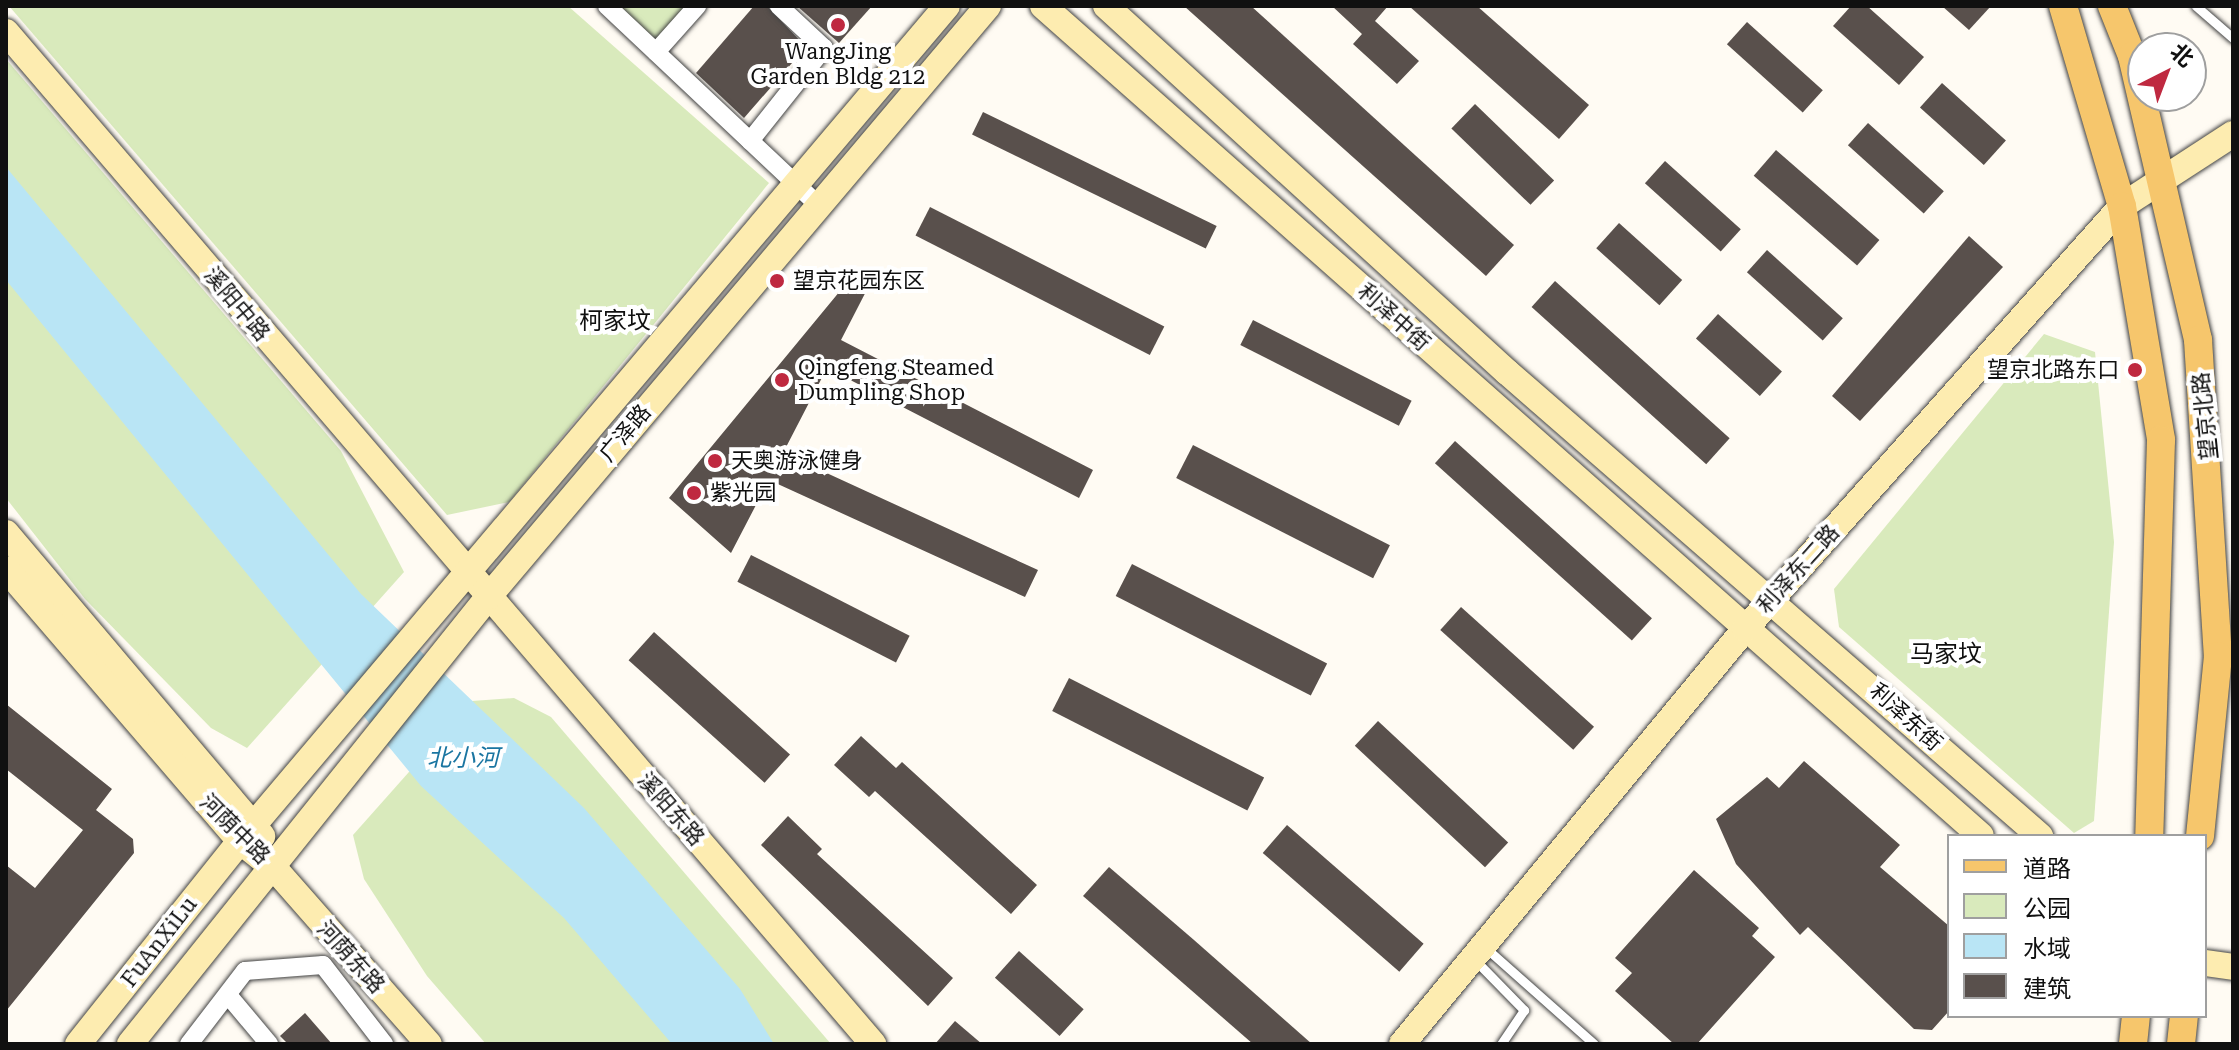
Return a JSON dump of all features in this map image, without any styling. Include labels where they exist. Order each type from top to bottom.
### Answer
[{"type":"main road","points":[[2063,6],[2122,206],[2161,440],[2149,834]]},
{"type":"main road","name":"望京北路","points":[[2112,6],[2161,176],[2198,340],[2210,470],[2218,656],[2200,834]]},
{"type":"main road","points":[[2133,1044],[2136,1018]]},
{"type":"main road","points":[[2181,1044],[2184,1018]]},
{"type":"street","points":[[607,6],[808,195]]},
{"type":"street","points":[[656,52],[697,6]]},
{"type":"street","points":[[750,141],[824,48],[779,6]]},
{"type":"street","name":"广泽路","points":[[275,869],[808,195],[947,6]]},
{"type":"street","name":"广泽路","points":[[248,831],[468,575],[808,195],[988,6]]},
{"type":"street","name":"利泽中街","points":[[1043,6],[1745,629]]},
{"type":"street","name":"利泽中街","points":[[1106,6],[1507,372],[1772,598]]},
{"type":"street","name":"溪阳中路","points":[[6,32],[468,575]]},
{"type":"street","name":"利泽东二路","points":[[1402,1044],[1481,955],[1745,629],[2122,206],[2161,176],[2233,134]]},
{"type":"street","name":"河荫中路","points":[[6,533],[248,831],[275,869]]},
{"type":"street","name":"河荫中路","points":[[6,569],[248,831]]},
{"type":"street","name":"溪阳东路","points":[[468,575],[873,1044]]},
{"type":"street","name":"利泽东街","points":[[1772,598],[2038,834]]},
{"type":"street","name":"利泽东街","points":[[1745,629],[1979,834]]},
{"type":"street","name":"FuAnXiLu","points":[[78,1044],[248,831]]},
{"type":"street","name":"FuAnXiLu","points":[[130,1044],[275,869]]},
{"type":"street","name":"河荫东路","points":[[275,869],[429,1044]]},
{"type":"street","points":[[2207,963],[2233,967]]},
{"type":"street","points":[[189,1044],[245,971],[323,965],[384,1044]]},
{"type":"street","points":[[228,995],[269,1044]]},
{"type":"lane","points":[[2196,6],[2233,38]]},
{"type":"lane","points":[[1481,955],[1524,1010],[1501,1044]]},
{"type":"lane","points":[[1481,955],[1594,1044]]},
{"type":"green space","points":[[9,6],[568,6],[769,183],[509,502],[447,515]]},
{"type":"green space","points":[[614,6],[693,6],[657,47]]},
{"type":"green space","points":[[6,59],[341,451],[404,572],[247,748],[211,728],[85,599],[6,498]]},
{"type":"green space","points":[[2044,334],[2095,352],[2114,542],[2094,821],[2074,833],[1839,627],[1834,589]]},
{"type":"green space","points":[[514,698],[551,717],[831,1044],[486,1044],[427,976],[364,879],[353,835],[472,701]]},
{"type":"water","name":"北小河","points":[[6,167],[361,594],[584,808],[740,989],[774,1044],[672,1044],[564,918],[421,786],[6,280]]},
{"type":"building","points":[[754,6],[767,6],[806,47],[744,118],[696,73]]},
{"type":"building","name":"WangJing Garden Bldg 212","points":[[797,6],[872,6],[839,43]]},
{"type":"building","points":[[1184,6],[1251,6],[1514,245],[1486,276]]},
{"type":"building","points":[[1332,6],[1388,6],[1375,21],[1419,61],[1397,84],[1353,44],[1362,34]]},
{"type":"building","points":[[1409,6],[1477,6],[1589,105],[1559,139]]},
{"type":"building","points":[[1851,6],[1867,6],[1924,57],[1899,85],[1833,26]]},
{"type":"building","points":[[1942,6],[1991,6],[1969,30]]},
{"type":"building","points":[[1747,22],[1823,90],[1803,113],[1727,44]]},
{"type":"building","points":[[1942,83],[2006,141],[1984,165],[1920,108]]},
{"type":"building","points":[[1475,104],[1554,180],[1531,205],[1451,128]]},
{"type":"building","points":[[983,112],[1217,226],[1206,248],[972,134]]},
{"type":"building","points":[[1868,123],[1944,191],[1924,214],[1848,145]]},
{"type":"building","points":[[1776,150],[1879,240],[1857,266],[1754,176]]},
{"type":"building","points":[[1665,161],[1741,229],[1721,252],[1645,183]]},
{"type":"building","points":[[930,207],[1164,326],[1150,355],[915,236]]},
{"type":"building","points":[[1619,223],[1682,280],[1659,305],[1596,248]]},
{"type":"building","points":[[1969,236],[2003,267],[1860,421],[1832,396]]},
{"type":"building","points":[[1767,250],[1843,318],[1823,341],[1747,272]]},
{"type":"building","points":[[859,268],[874,276],[841,340],[1093,470],[1079,498],[827,368],[783,453],[1038,570],[1025,597],[769,480],[731,553],[669,498]]},
{"type":"building","points":[[1555,281],[1730,438],[1706,464],[1532,307]]},
{"type":"building","points":[[1718,314],[1782,372],[1760,396],[1696,339]]},
{"type":"building","points":[[1253,320],[1412,401],[1399,426],[1240,345]]},
{"type":"building","points":[[1455,441],[1652,618],[1632,641],[1435,463]]},
{"type":"building","points":[[1193,445],[1390,545],[1373,578],[1176,478]]},
{"type":"building","points":[[751,555],[910,636],[896,663],[737,582]]},
{"type":"building","points":[[1132,564],[1327,663],[1311,696],[1116,596]]},
{"type":"building","points":[[1461,607],[1594,727],[1573,750],[1440,630]]},
{"type":"building","points":[[654,632],[790,754],[765,783],[629,660]]},
{"type":"building","points":[[1069,678],[1264,777],[1247,810],[1052,711]]},
{"type":"building","points":[[6,704],[112,789],[96,810],[133,839],[134,853],[6,1011],[6,865],[35,888],[83,830],[6,769]]},
{"type":"building","points":[[1378,721],[1508,842],[1485,867],[1355,746]]},
{"type":"building","points":[[861,736],[896,768],[902,762],[1037,885],[1011,914],[875,791],[869,797],[834,765]]},
{"type":"building","points":[[1804,761],[1900,845],[1880,867],[1947,924],[1947,1013],[1932,1030],[1914,1029],[1808,927],[1800,935],[1736,864],[1716,819],[1767,777],[1779,788]]},
{"type":"building","points":[[788,816],[822,849],[817,854],[953,978],[928,1006],[761,845]]},
{"type":"building","points":[[1287,825],[1424,944],[1399,972],[1263,853]]},
{"type":"building","points":[[1109,867],[1312,1044],[1253,1044],[1083,896]]},
{"type":"building","points":[[1694,870],[1759,928],[1752,936],[1775,957],[1697,1044],[1674,1044],[1615,991],[1632,973],[1615,958]]},
{"type":"building","points":[[1019,951],[1084,1009],[1060,1036],[995,978]]},
{"type":"building","points":[[305,1013],[332,1044],[288,1044],[280,1036]]},
{"type":"building","points":[[955,1021],[982,1044],[935,1044]]},
{"type":"place","name":"WangJing Garden Bldg 212","points":[[838,25]]},
{"type":"place","name":"望京花园东区","points":[[777,281]]},
{"type":"place","name":"望京北路东口","points":[[2135,370]]},
{"type":"place","name":"Qingfeng Steamed Dumpling Shop","points":[[782,380]]},
{"type":"place","name":"天奥游泳健身","points":[[715,461]]},
{"type":"place","name":"紫光园","points":[[694,493]]},
{"type":"district","name":"柯家坟","points":[[615,322]]},
{"type":"district","name":"马家坟","points":[[1946,655]]}]
